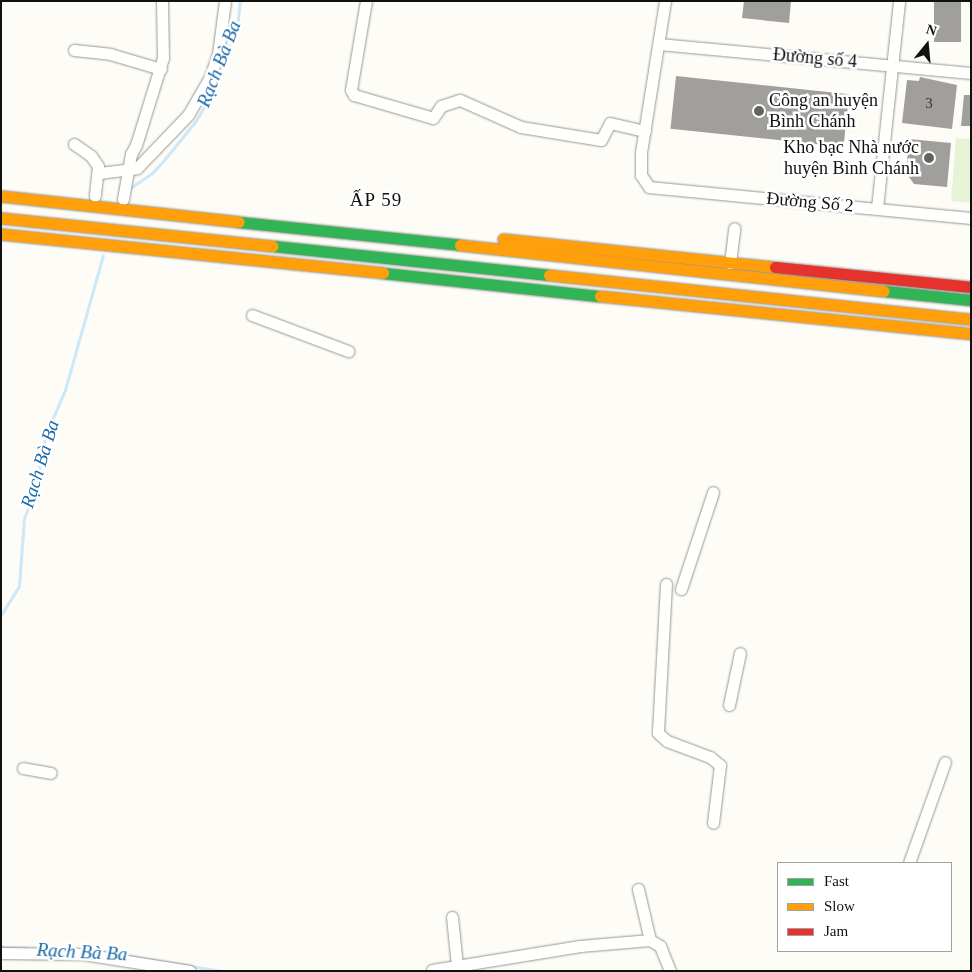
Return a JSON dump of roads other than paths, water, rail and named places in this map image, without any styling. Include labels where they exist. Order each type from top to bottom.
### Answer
[{"type":"main road","points":[[1,186],[971,287]]},
{"type":"main road","points":[[1,196],[971,300]]},
{"type":"main road","points":[[1,218],[971,319]]},
{"type":"main road","points":[[1,234],[971,334]]},
{"type":"street","points":[[123,199],[127,171],[161,68],[162,1]]},
{"type":"street","points":[[99,173],[127,171],[137,168],[188,115],[198,100],[218,54],[225,1]]},
{"type":"street","points":[[366,1],[351,90],[354,95],[433,118],[442,106],[460,100],[521,127],[601,140],[610,123],[645,131],[665,1]]},
{"type":"street","points":[[877,208],[899,1]]},
{"type":"street","name":"Đường số 4","points":[[659,44],[971,73]]},
{"type":"street","points":[[74,50],[110,54],[161,68]]},
{"type":"street","name":"Đường Số 2","points":[[645,131],[641,175],[649,187],[971,218]]},
{"type":"street","points":[[74,144],[91,156],[99,173],[95,196]]},
{"type":"street","points":[[730,263],[734,228]]},
{"type":"street","points":[[252,315],[348,351]]},
{"type":"street","points":[[681,589],[713,492]]},
{"type":"street","points":[[666,584],[658,732],[667,741],[710,757],[720,765],[713,823]]},
{"type":"street","points":[[729,705],[740,653]]},
{"type":"street","points":[[909,862],[945,762]]},
{"type":"street","points":[[24,768],[51,773]]},
{"type":"street","points":[[638,889],[650,940]]},
{"type":"street","points":[[452,917],[457,965]]},
{"type":"street","points":[[432,970],[599,943],[650,940],[660,946],[670,971]]},
{"type":"street","points":[[1,954],[83,954],[190,971]]},
{"type":"waterway","name":"Rạch Bà Ba","points":[[130,188],[151,174],[164,160],[195,122],[211,95],[237,28],[240,1]]},
{"type":"waterway","name":"Rạch Bà Ba","points":[[1,615],[19,586],[24,518],[34,495],[45,436],[65,390],[103,255]]},
{"type":"waterway","name":"Rạch Bà Ba","points":[[1,947],[26,948]]},
{"type":"waterway","name":"Rạch Bà Ba","points":[[104,952],[221,971]]},
{"type":"place","name":"Công an huyện Bình Chánh","points":[[759,111]]},
{"type":"place","name":"Kho bạc Nhà nước huyện Bình Chánh","points":[[929,158]]},
{"type":"district","name":"ẤP 59","points":[[376,200]]}]
